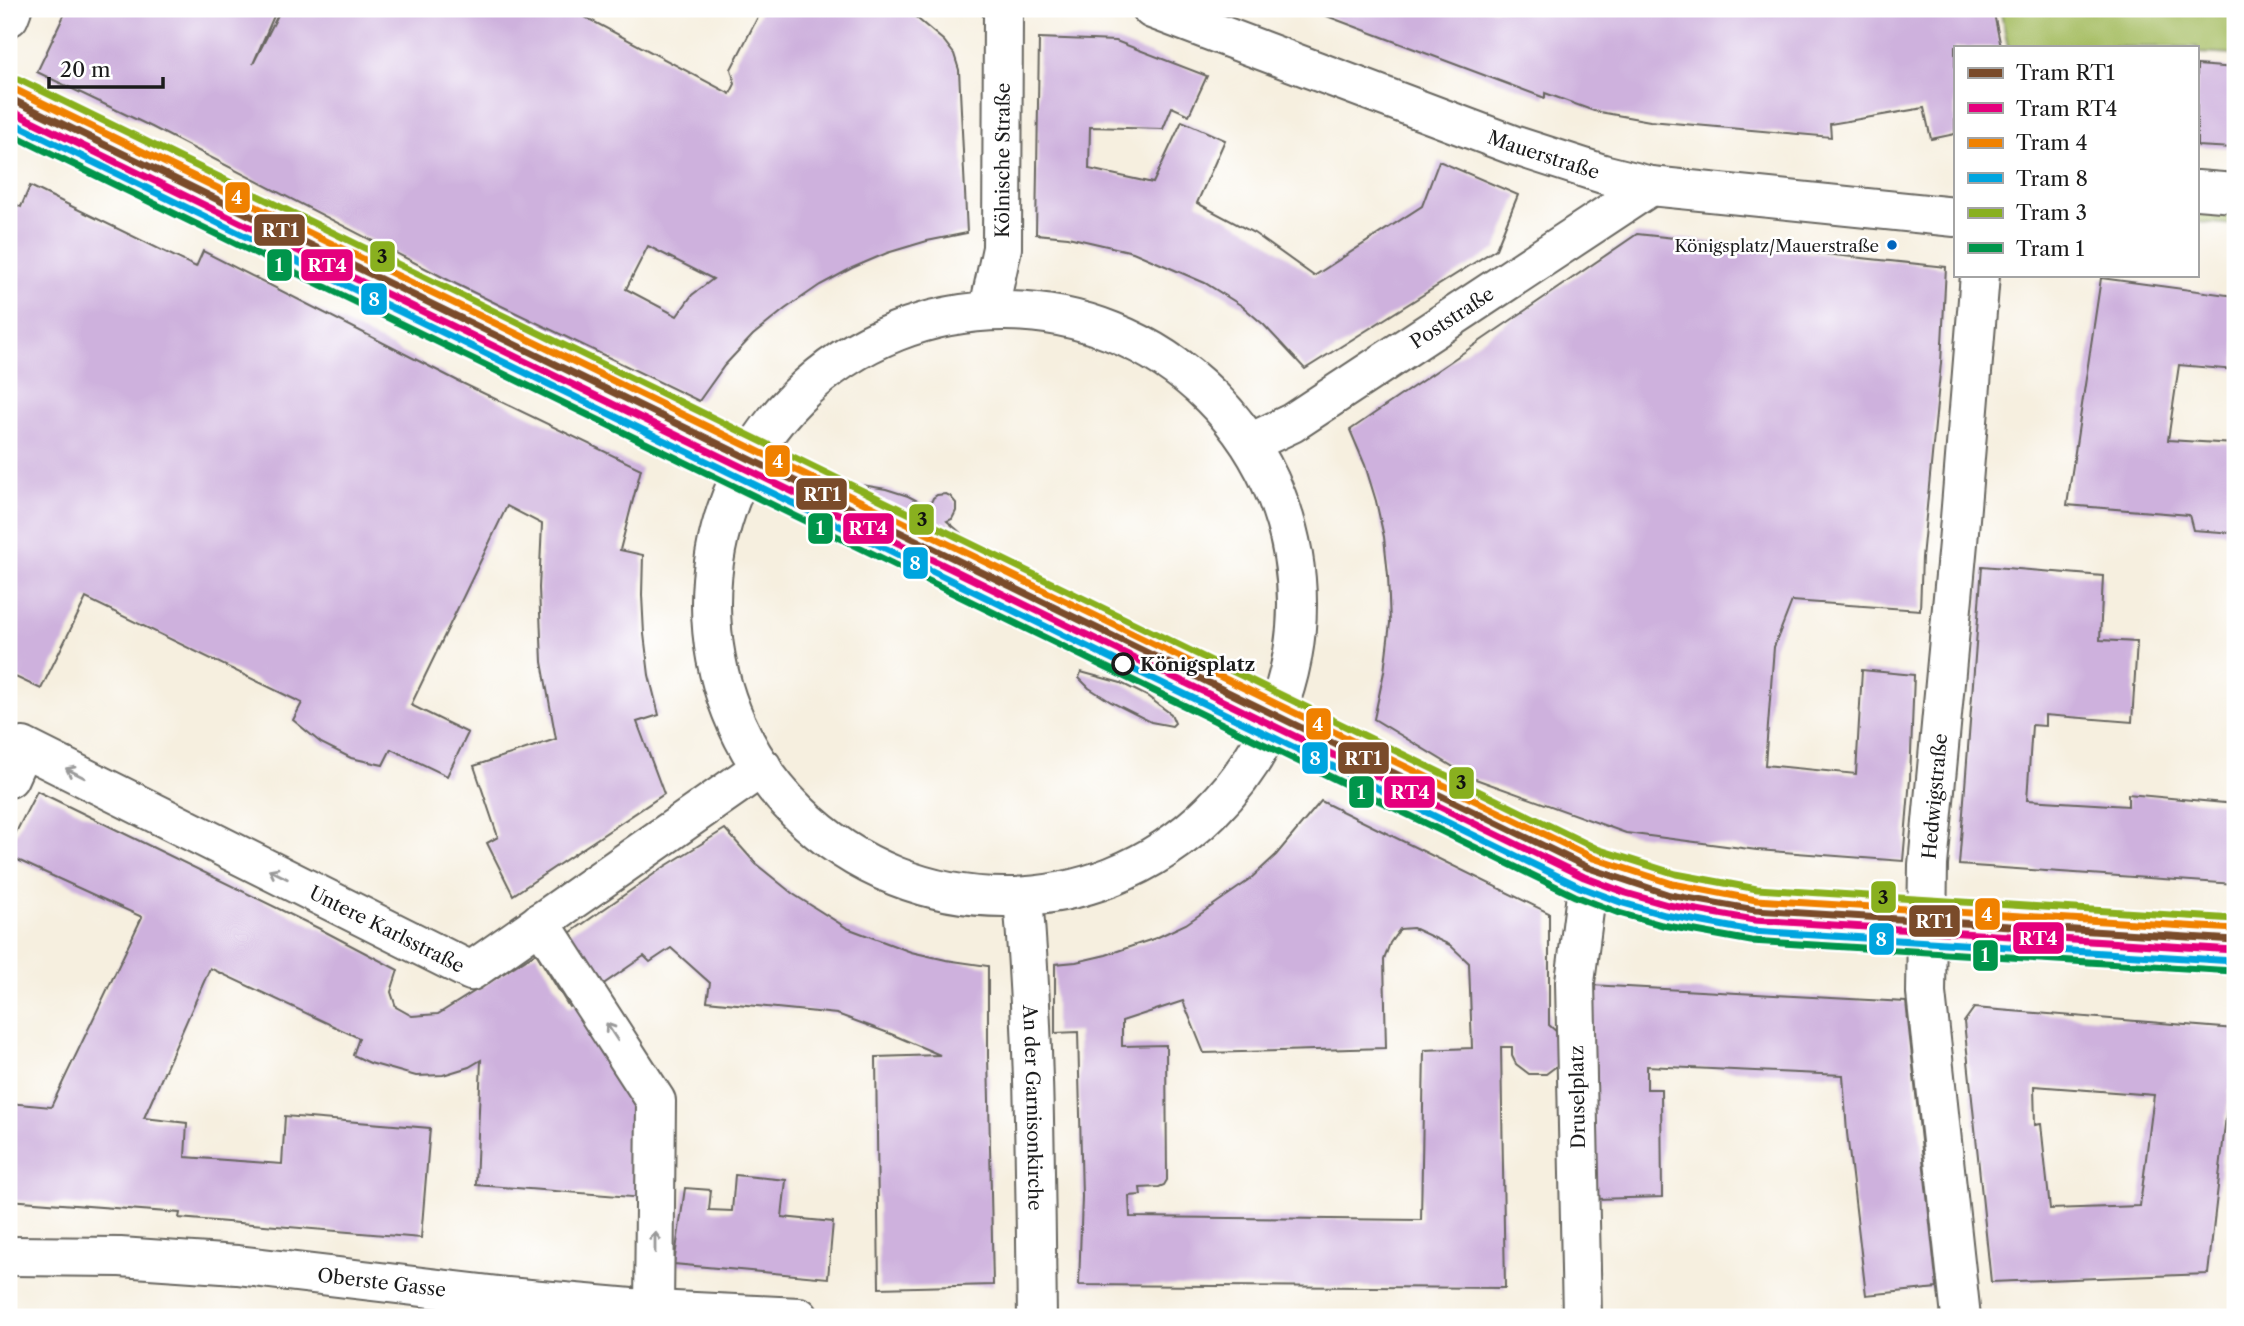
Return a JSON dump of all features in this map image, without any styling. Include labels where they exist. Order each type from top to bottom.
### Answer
[{"type":"street","points":[[9,17],[12,9]]},
{"type":"street","name":"Kölnische Straße","points":[[989,309],[1002,248],[1003,9]]},
{"type":"street","name":"Mauerstraße","points":[[1152,9],[1513,145],[1603,174],[1651,186],[1954,217]]},
{"type":"street","points":[[9,109],[1454,816],[1588,878],[1656,904],[1723,918],[2235,950]]},
{"type":"street","name":"Poststraße","points":[[1250,443],[1292,423],[1651,186]]},
{"type":"street","points":[[2198,190],[2235,193]]},
{"type":"street","name":"Hedwigstraße","points":[[1961,1317],[1926,993],[1928,865],[1980,276]]},
{"type":"street","points":[[989,309],[1050,313],[1109,329],[1163,357],[1211,395],[1250,443],[1275,491],[1292,544],[1297,598],[1294,653],[1272,725],[1250,766],[1228,795],[1198,825],[1165,851],[1129,871],[1089,886],[1023,898],[939,892],[883,871],[830,836],[786,800],[762,767],[730,706],[713,634],[713,573],[719,520],[746,458],[771,425],[811,382],[855,351],[905,326],[989,309]]},
{"type":"street","name":"Untere Karlsstraße","points":[[16,763],[471,971],[762,767]]},
{"type":"street","name":"Druselplatz","points":[[1581,1317],[1575,982],[1588,878]]},
{"type":"street","name":"An der Garnisonkirche","points":[[1023,898],[1033,1055],[1037,1317]]},
{"type":"street","points":[[540,922],[656,1101],[654,1310]]},
{"type":"street","name":"Oberste Gasse","points":[[9,1256],[120,1256],[237,1265],[507,1297],[654,1310],[799,1317]]},
{"type":"green space","points":[[2000,9],[2235,9],[2235,55],[2198,53],[2198,46],[2008,46]]},
{"type":"green space","points":[[2198,211],[2235,213],[2235,225],[2198,222]]},
{"type":"building","points":[[67,9],[277,9],[253,64],[281,9],[570,9],[730,94],[735,84],[731,69],[762,9],[906,9],[944,41],[954,54],[959,70],[967,233],[887,253],[820,285],[753,335],[724,366],[699,401],[456,284],[152,127],[37,72]],"holes":[[[648,246],[713,279],[692,295],[677,316],[626,289]]]},
{"type":"building","points":[[1308,9],[1993,9],[2001,46],[1954,46],[1954,134],[1931,139],[1924,108],[1830,124],[1831,137],[1650,121],[1594,111],[1545,93],[1545,98]]},
{"type":"building","points":[[1039,38],[1116,41],[1207,76],[1189,115],[1172,107],[1163,129],[1090,127],[1089,169],[1153,183],[1182,121],[1225,140],[1197,203],[1254,233],[1314,276],[1422,206],[1439,161],[1518,195],[1496,249],[1305,369],[1264,325],[1242,306],[1205,283],[1133,252],[1068,237],[1036,234]]},
{"type":"building","points":[[2198,65],[2235,68],[2233,148],[2198,146]]},
{"type":"building","points":[[30,186],[196,267],[203,251],[458,381],[641,469],[620,550],[643,555],[644,634],[649,675],[659,715],[637,722],[664,794],[513,895],[487,843],[498,837],[474,766],[556,739],[542,662],[539,588],[542,524],[507,506],[411,705],[468,733],[447,776],[391,749],[383,765],[351,758],[321,743],[293,720],[302,703],[86,598],[41,689],[9,674],[9,201],[21,207]]},
{"type":"building","points":[[1637,234],[1946,267],[1941,363],[1922,558],[1920,610],[1792,601],[1774,647],[1765,765],[1856,774],[1862,670],[1914,675],[1910,779],[1903,861],[1757,850],[1626,833],[1470,777],[1374,719],[1384,672],[1390,623],[1388,575],[1384,537],[1376,501],[1350,430]]},
{"type":"building","points":[[2101,278],[2235,296],[2235,370],[2179,365],[2168,440],[2235,444],[2235,533],[2193,530],[2189,515],[2067,505]]},
{"type":"building","points":[[862,485],[908,496],[929,507],[937,495],[950,496],[956,503],[956,511],[952,519],[947,521],[961,533],[962,538],[958,540],[937,535],[876,506],[860,490]]},
{"type":"building","points":[[1982,566],[2103,576],[2100,640],[2137,642],[2132,722],[2045,715],[2045,726],[2032,725],[2027,800],[2128,806],[2128,794],[2235,804],[2235,884],[1959,865]]},
{"type":"building","points":[[1081,672],[1121,683],[1147,696],[1171,714],[1175,723],[1172,726],[1151,722],[1111,702],[1079,678]]},
{"type":"building","points":[[37,791],[398,970],[391,992],[396,1007],[412,1016],[438,1014],[536,953],[569,1007],[578,1002],[643,1098],[644,1198],[476,1185],[481,1060],[469,1067],[443,1075],[416,1076],[370,1063],[353,1055],[359,1038],[210,968],[144,1118],[187,1123],[185,1157],[282,1164],[285,1116],[430,1128],[421,1238],[179,1218],[180,1213],[9,1200],[9,1103],[51,1107],[142,917],[9,856],[9,846]]},
{"type":"building","points":[[1321,801],[1549,913],[1549,1025],[1558,1033],[1558,1065],[1546,1074],[1529,1074],[1516,1064],[1512,1047],[1501,1047],[1505,1288],[1079,1285],[1082,1197],[1078,1032],[1055,1033],[1055,964],[1106,955],[1156,938],[1186,924],[1248,881],[1276,855]],"holes":[[[1413,928],[1450,945],[1469,963],[1472,1048],[1424,1050],[1421,1220],[1130,1217],[1129,1196],[1141,1195],[1140,1188],[1159,1187],[1167,1180],[1166,1045],[1122,1046],[1122,1021],[1183,1001],[1204,1053],[1386,1048],[1384,960],[1390,943],[1400,929]]]},
{"type":"building","points":[[725,829],[756,864],[793,894],[847,928],[911,952],[988,966],[993,1285],[879,1288],[876,1057],[940,1055],[837,1014],[707,1001],[710,983],[671,948],[650,962],[644,956],[602,985],[567,935],[664,867]]},
{"type":"building","points":[[1590,985],[1906,1002],[1937,1288],[1866,1295],[1843,1075],[1647,1066],[1647,1089],[1661,1089],[1662,1197],[1596,1199]]},
{"type":"building","points":[[1974,1008],[2235,1029],[2235,1091],[2229,1090],[2208,1274],[1991,1282],[1964,1022]],"holes":[[[2034,1086],[2154,1095],[2140,1206],[2050,1209],[2041,1124],[2035,1125]]]},
{"type":"building","points":[[735,1175],[786,1180],[782,1217],[833,1222],[828,1278],[674,1264],[685,1188],[711,1190],[709,1210],[732,1211]]},
{"type":"building","points":[[151,1312],[151,1317],[57,1317],[57,1315]]},
{"type":"tram line","name":"3","points":[[18,79],[1597,849],[1676,874],[1757,889],[2235,919]]},
{"type":"tram line","name":"4","points":[[14,89],[1593,858],[1673,884],[1756,900],[2235,929]]},
{"type":"tram line","name":"RT1","points":[[9,98],[1589,868],[1670,895],[1755,910],[2235,940]]},
{"type":"tram line","name":"RT4","points":[[9,110],[1584,877],[1626,893],[1668,905],[1754,920],[2234,950]]},
{"type":"tram line","name":"8","points":[[9,121],[1580,887],[1665,915],[1752,931],[2234,961]]},
{"type":"tram line","name":"1","points":[[9,133],[1575,896],[1619,913],[1662,925],[1751,941],[2233,971]]},
{"type":"tram line","points":[[2119,956],[2235,962]]},
{"type":"place","name":"Königsplatz/Mauerstraße","points":[[1892,245]]},
{"type":"place","name":"Königsplatz","points":[[1123,664]]}]
